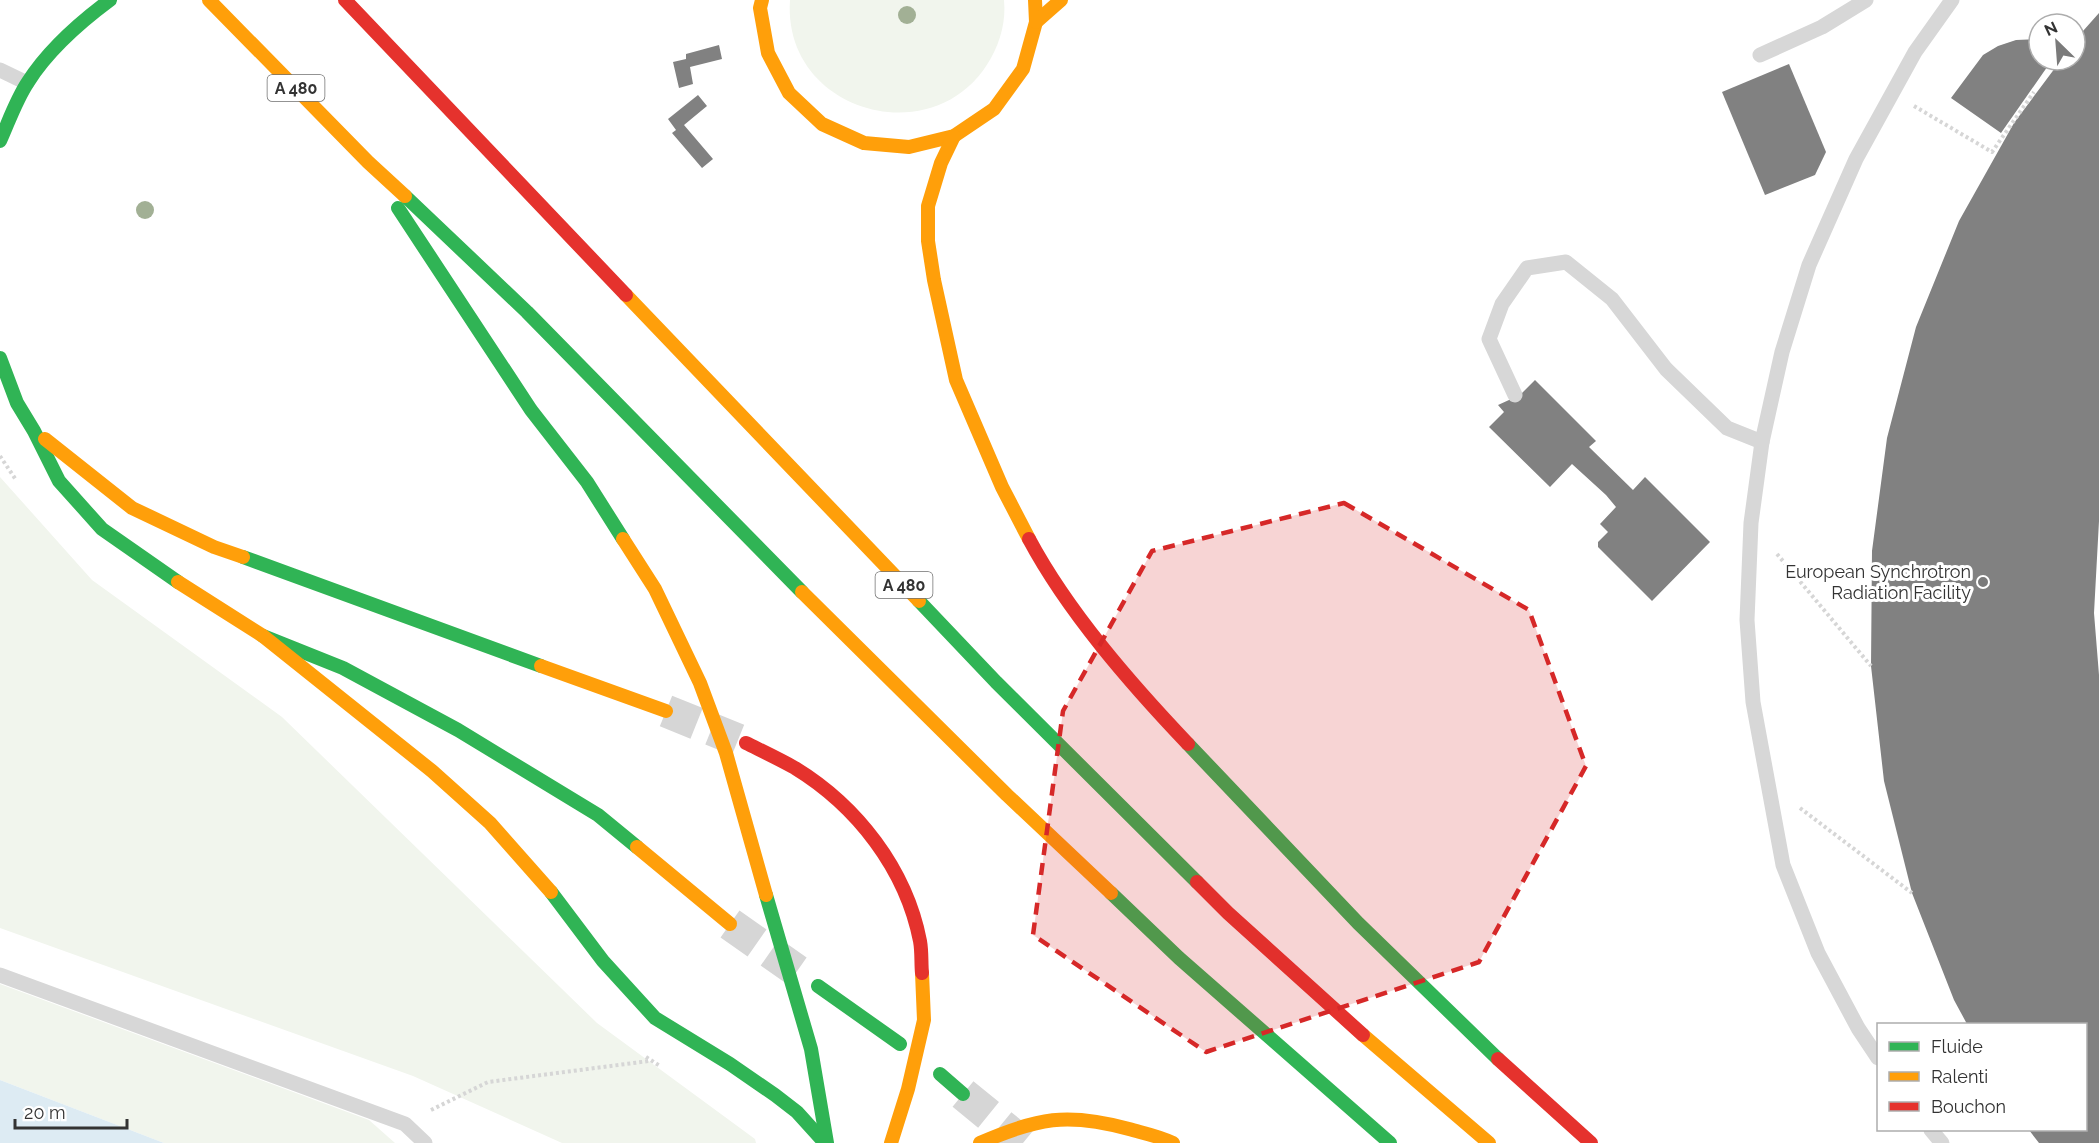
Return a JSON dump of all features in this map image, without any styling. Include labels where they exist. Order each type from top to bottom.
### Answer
[{"type":"main road","points":[[0,141],[27,83],[82,20],[110,0]]},
{"type":"main road","name":"A 480","points":[[209,0],[368,162],[527,312],[1007,795],[1179,958],[1390,1143]]},
{"type":"main road","name":"A 480","points":[[345,0],[996,682],[1228,914],[1391,1060],[1489,1143]]},
{"type":"main road","points":[[759,3],[768,53],[789,93],[822,124],[864,143],[909,147],[954,136],[994,109],[1023,69],[1036,22],[1035,0]]},
{"type":"main road","points":[[1036,22],[1060,0]]},
{"type":"main road","points":[[954,136],[941,163],[928,206],[928,241],[934,280],[956,380],[1002,488],[1032,544],[1057,583],[1113,660],[1264,826],[1473,1036],[1591,1143]]},
{"type":"main road","points":[[368,162],[531,410],[588,482],[655,589],[700,683],[726,753],[802,1016],[811,1049],[826,1143]]},
{"type":"main road","points":[[0,358],[17,403],[34,430],[59,481],[102,529],[158,570],[263,636],[432,771],[490,823],[549,889],[603,961],[655,1018],[775,1095],[797,1112],[826,1143]]},
{"type":"main road","points":[[34,430],[132,508],[214,547],[666,711]]},
{"type":"main road","points":[[263,636],[343,668],[458,730],[598,815],[730,924]]},
{"type":"main road","points":[[746,743],[796,769],[836,799],[865,828],[890,861],[907,900],[920,942],[924,1020],[908,1089],[891,1143]]},
{"type":"main road","points":[[818,986],[900,1044]]},
{"type":"main road","points":[[940,1074],[963,1094]]},
{"type":"main road","points":[[980,1143],[1023,1125],[1064,1119],[1103,1121],[1173,1143]]},
{"type":"lane","points":[[1760,55],[1822,27],[1866,0]]},
{"type":"lane","points":[[1877,1056],[1858,1028],[1818,953],[1784,865],[1753,702],[1747,620],[1751,523],[1762,442],[1782,352],[1809,265],[1856,159],[1916,52],[1952,0]]},
{"type":"lane","points":[[0,70],[27,83]]},
{"type":"lane","points":[[1515,395],[1490,339],[1502,304],[1527,268],[1566,262],[1612,299],[1666,369],[1726,428],[1762,442]]},
{"type":"lane","points":[[0,975],[405,1124],[425,1143]]},
{"type":"lane","points":[[1932,1131],[1942,1143]]},
{"type":"path","points":[[1892,94],[1992,152],[2034,92]]},
{"type":"path","points":[[0,456],[22,488]]},
{"type":"path","points":[[1751,523],[1870,666]]},
{"type":"path","points":[[1767,784],[1912,892]]},
{"type":"path","points":[[405,1124],[488,1082],[650,1061],[643,1054]]},
{"type":"highlighted area","points":[[1344,503],[1529,610],[1586,766],[1479,962],[1206,1052],[1033,935],[1063,711],[1152,551]]},
{"type":"shaded area","points":[[790,0],[1004,0],[1004,15],[998,44],[991,58],[967,88],[936,106],[902,113],[867,108],[836,94],[810,71],[794,39]]},
{"type":"shaded area","points":[[0,477],[92,580],[282,717],[597,1023],[755,1139],[756,1143],[562,1143],[413,1076],[0,928]]},
{"type":"shaded area","points":[[0,984],[369,1120],[395,1143],[164,1143],[0,1080]]},
{"type":"shaded area","points":[[0,1080],[164,1143],[0,1143]]},
{"type":"building","name":"European Synchrotron Radiation Facility","points":[[2099,13],[2099,521],[2094,613],[2099,675],[2099,1143],[2039,1143],[2030,1131],[2087,1131],[2087,1023],[1966,1023],[1954,1000],[1912,893],[1884,781],[1871,666],[1872,551],[1887,438],[1916,327],[1959,221],[2014,123],[2052,72],[2087,72],[2087,26]]},
{"type":"building","points":[[2016,40],[2027,40],[2027,72],[2044,72],[2001,133],[1951,98],[1983,55],[1998,46]]},
{"type":"building","points":[[719,45],[722,59],[690,67],[693,84],[679,88],[673,62],[686,59],[686,54]]},
{"type":"building","points":[[1789,64],[1826,152],[1815,175],[1765,195],[1722,92]]},
{"type":"building","points":[[698,95],[707,106],[684,125],[713,159],[702,168],[672,133],[676,130],[668,119]]},
{"type":"building","points":[[1535,380],[1596,441],[1589,447],[1633,490],[1645,477],[1710,542],[1652,601],[1598,547],[1598,542],[1608,532],[1600,524],[1616,507],[1606,495],[1572,464],[1550,487],[1489,427],[1504,412],[1498,405],[1520,395]]},
{"type":"tunnel","points":[[666,711],[738,740]]},
{"type":"tunnel","points":[[730,924],[800,973]]},
{"type":"tunnel","points":[[963,1094],[1023,1143]]},
{"type":"traffic: fast","points":[[0,141],[20,96],[45,58],[65,37],[110,0]]},
{"type":"traffic: fast","points":[[405,196],[527,312],[802,592]]},
{"type":"traffic: fast","points":[[398,208],[531,410],[587,482],[623,539]]},
{"type":"traffic: fast","points":[[0,358],[17,403],[59,481],[102,529],[178,582]]},
{"type":"traffic: fast","points":[[243,557],[541,666]]},
{"type":"traffic: fast","points":[[919,601],[996,682],[1197,882]]},
{"type":"traffic: fast","points":[[263,636],[343,668],[458,730],[598,815],[637,847]]},
{"type":"traffic: fast","points":[[1188,744],[1358,923],[1498,1059]]},
{"type":"traffic: fast","points":[[551,892],[603,961],[655,1018],[775,1095],[797,1112],[825,1143]]},
{"type":"traffic: fast","points":[[1111,893],[1179,958],[1390,1143]]},
{"type":"traffic: fast","points":[[766,895],[811,1049],[827,1143]]},
{"type":"traffic: fast","points":[[818,986],[900,1044]]},
{"type":"traffic: fast","points":[[940,1074],[963,1094]]},
{"type":"traffic: slow","points":[[209,0],[368,162],[405,196]]},
{"type":"traffic: slow","points":[[762,0],[760,8],[768,53],[789,93],[822,124],[864,143],[909,147],[954,136],[994,109],[1023,69],[1036,22],[1035,0]]},
{"type":"traffic: slow","points":[[1036,22],[1061,0]]},
{"type":"traffic: slow","points":[[954,136],[941,163],[928,206],[928,241],[934,280],[956,380],[1002,487],[1029,539]]},
{"type":"traffic: slow","points":[[626,295],[919,601]]},
{"type":"traffic: slow","points":[[45,439],[132,508],[214,547],[243,557]]},
{"type":"traffic: slow","points":[[623,539],[655,589],[700,683],[726,753],[766,895]]},
{"type":"traffic: slow","points":[[178,582],[263,636],[432,771],[490,823],[551,892]]},
{"type":"traffic: slow","points":[[802,592],[1007,795],[1111,893]]},
{"type":"traffic: slow","points":[[541,666],[666,711]]},
{"type":"traffic: slow","points":[[637,847],[730,924]]},
{"type":"traffic: slow","points":[[891,1143],[908,1089],[924,1020],[922,973]]},
{"type":"traffic: slow","points":[[1363,1035],[1489,1143]]},
{"type":"traffic: slow","points":[[980,1143],[1036,1123],[1070,1119],[1107,1124],[1173,1143]]},
{"type":"traffic: jam","points":[[345,0],[626,295]]},
{"type":"traffic: jam","points":[[1029,539],[1081,620],[1145,697],[1188,744]]},
{"type":"traffic: jam","points":[[746,743],[795,768],[818,783],[858,820],[876,842],[891,865],[913,914],[920,941],[922,973]]},
{"type":"traffic: jam","points":[[1197,882],[1363,1035]]},
{"type":"traffic: jam","points":[[1498,1059],[1591,1143]]},
{"type":"place","name":"European Synchrotron Radiation Facility","points":[[1983,582]]}]
